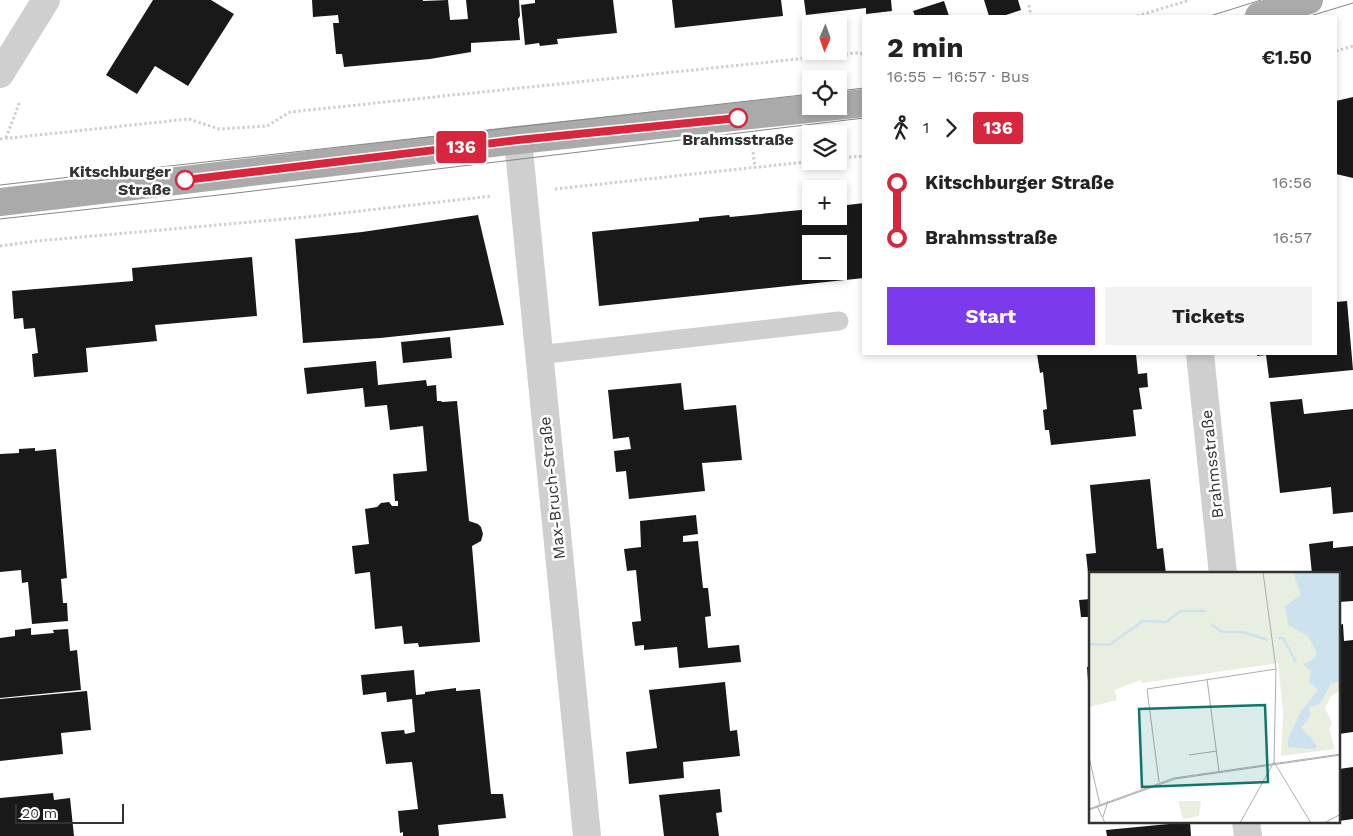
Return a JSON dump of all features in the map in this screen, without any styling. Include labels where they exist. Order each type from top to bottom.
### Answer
[{"type":"main road","points":[[1262,15],[1309,0]]},
{"type":"main road","points":[[0,202],[518,140],[862,104]]},
{"type":"street","points":[[0,74],[46,0]]},
{"type":"street","name":"Max-Bruch-Straße","points":[[518,140],[587,836]]},
{"type":"street","name":"Brahmsstraße","points":[[1200,355],[1224,572]]},
{"type":"lane","points":[[538,355],[839,321]]},
{"type":"path","points":[[1141,15],[1190,0]]},
{"type":"path","points":[[1029,5],[1031,15]]},
{"type":"path","points":[[1337,51],[1353,46]]},
{"type":"path","points":[[0,138],[189,119],[219,129],[267,126],[290,112],[862,54]]},
{"type":"path","points":[[753,152],[755,168]]},
{"type":"path","points":[[847,157],[862,156]]},
{"type":"path","points":[[0,246],[307,217],[802,162]]},
{"type":"building","points":[[153,0],[211,0],[234,14],[188,86],[155,66],[137,94],[106,75]]},
{"type":"building","points":[[312,0],[448,0],[450,20],[468,19],[466,0],[519,0],[520,40],[471,43],[471,52],[430,59],[344,67],[342,54],[336,54],[333,23],[339,23],[338,15],[313,17]]},
{"type":"building","points":[[535,0],[613,0],[617,33],[557,39],[558,44],[540,46],[539,43],[525,45],[521,5],[535,3]]},
{"type":"building","points":[[672,0],[781,0],[783,16],[675,28]]},
{"type":"building","points":[[804,0],[891,0],[892,11],[866,14],[866,8],[806,15]]},
{"type":"building","points":[[984,0],[1018,0],[1021,10],[1006,15],[989,15]]},
{"type":"building","points":[[944,1],[949,15],[915,15],[913,11]]},
{"type":"building","points":[[1353,97],[1353,178],[1337,174],[1337,101]]},
{"type":"building","points":[[862,203],[862,278],[847,280],[847,235],[802,235],[802,280],[845,280],[599,306],[592,232],[699,221],[699,218],[729,215],[730,217],[802,210],[802,225],[847,225],[847,205]]},
{"type":"building","points":[[478,215],[504,325],[380,338],[303,343],[295,239],[362,232]]},
{"type":"building","points":[[252,257],[257,316],[155,325],[157,341],[86,348],[88,372],[34,377],[32,354],[38,353],[35,328],[24,329],[23,318],[14,319],[12,291],[133,281],[132,268]]},
{"type":"building","points":[[1347,301],[1353,370],[1269,378],[1266,355],[1337,355],[1337,302]]},
{"type":"building","points":[[450,337],[452,358],[403,363],[401,342]]},
{"type":"building","points":[[1037,355],[1136,355],[1138,374],[1147,373],[1148,387],[1139,388],[1142,409],[1133,410],[1136,436],[1051,445],[1049,430],[1045,430],[1043,410],[1047,409],[1043,372],[1040,373]]},
{"type":"building","points":[[376,361],[378,385],[426,380],[427,386],[436,385],[437,401],[457,401],[469,521],[478,524],[483,534],[481,541],[472,546],[480,642],[419,647],[418,643],[404,644],[402,626],[375,629],[370,572],[355,574],[352,546],[369,544],[365,509],[389,502],[392,506],[398,506],[398,501],[395,501],[393,474],[427,471],[423,426],[390,430],[387,405],[365,407],[363,388],[307,394],[304,368]]},
{"type":"building","points":[[681,383],[684,410],[736,405],[742,460],[702,463],[705,491],[629,499],[626,471],[616,472],[614,451],[631,449],[629,437],[613,439],[608,390]]},
{"type":"building","points":[[1302,399],[1304,414],[1353,409],[1353,512],[1333,514],[1331,487],[1280,493],[1270,402]]},
{"type":"building","points":[[35,448],[35,451],[56,449],[67,578],[61,579],[63,603],[67,603],[68,621],[32,624],[28,582],[22,583],[21,570],[0,572],[0,454],[19,453],[19,449]]},
{"type":"building","points":[[1150,479],[1157,549],[1163,548],[1166,572],[1089,572],[1089,582],[1086,554],[1096,553],[1090,485]]},
{"type":"building","points":[[696,515],[698,534],[683,536],[683,542],[698,541],[703,588],[708,588],[711,616],[705,617],[708,648],[739,645],[741,662],[679,668],[677,647],[644,650],[644,645],[635,646],[632,622],[641,621],[636,570],[627,571],[624,549],[641,547],[640,521]]},
{"type":"building","points":[[1333,541],[1333,548],[1353,546],[1353,601],[1340,602],[1340,572],[1312,572],[1309,544]]},
{"type":"building","points":[[1089,599],[1089,617],[1081,617],[1079,600]]},
{"type":"building","points":[[1343,624],[1344,641],[1353,640],[1353,732],[1340,734],[1340,625]]},
{"type":"building","points":[[31,628],[31,635],[54,633],[53,630],[68,629],[70,651],[77,650],[81,690],[0,698],[0,638],[15,636],[15,630]]},
{"type":"building","points":[[1087,667],[1089,667],[1089,694]]},
{"type":"building","points":[[414,670],[416,695],[456,688],[456,691],[480,689],[491,794],[503,794],[506,818],[438,825],[439,836],[403,836],[403,832],[400,833],[398,811],[418,809],[412,762],[386,764],[381,732],[404,730],[405,734],[415,732],[412,699],[387,702],[386,692],[363,695],[361,675]]},
{"type":"building","points":[[725,682],[730,731],[737,730],[740,756],[683,762],[684,778],[629,784],[626,752],[657,748],[649,690]]},
{"type":"building","points":[[87,691],[91,730],[61,733],[63,754],[0,761],[0,699]]},
{"type":"building","points":[[1353,767],[1353,819],[1340,821],[1340,769]]},
{"type":"building","points":[[720,789],[722,812],[716,813],[719,836],[664,836],[659,795]]},
{"type":"building","points":[[53,793],[54,800],[70,798],[74,836],[0,836],[0,798]]},
{"type":"building","points":[[1169,824],[1190,824],[1191,836],[1107,836],[1106,830]]},
{"type":"tram line","points":[[1213,15],[1261,0]]},
{"type":"tram line","points":[[1313,15],[1353,3]]},
{"type":"tram line","points":[[847,90],[862,88]]},
{"type":"tram line","points":[[0,185],[802,95]]},
{"type":"tram line","points":[[0,219],[228,194],[862,118]]},
{"type":"bus line","name":"136","points":[[185,180],[518,140],[738,118]]},
{"type":"place","name":"Brahmsstraße","points":[[738,118]]},
{"type":"place","name":"Kitschburger Straße","points":[[185,180]]}]
